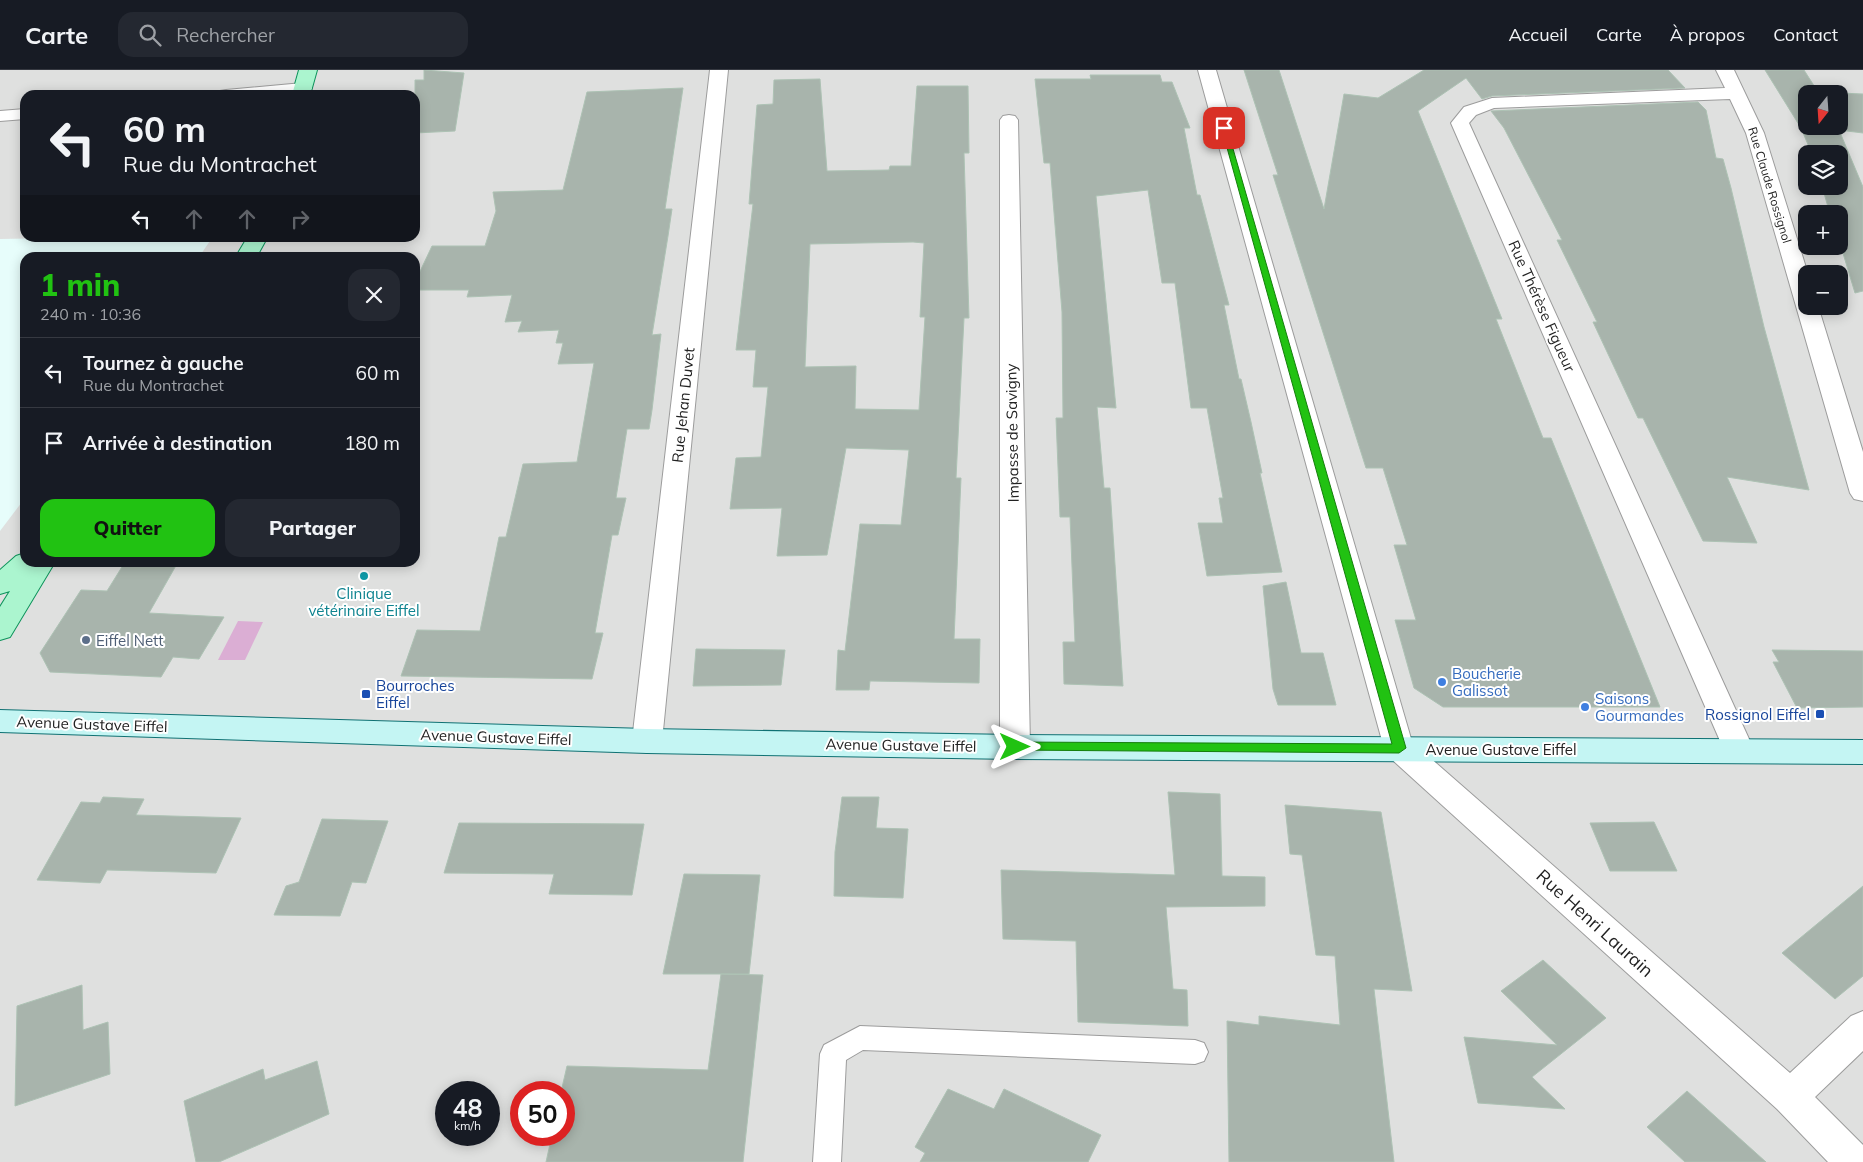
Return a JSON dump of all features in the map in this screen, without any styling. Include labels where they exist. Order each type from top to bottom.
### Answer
[{"type":"main road","points":[[302,90],[308,70]]},
{"type":"main road","points":[[0,584],[20,566]]},
{"type":"main road","points":[[0,593],[21,567]]},
{"type":"main road","points":[[0,630],[39,567]]},
{"type":"main road","name":"Avenue Gustave Eiffel","points":[[0,721],[647,741],[1015,747],[1863,752]]},
{"type":"street","name":"Rue Jehan Duvet","points":[[647,741],[719,70]]},
{"type":"street","points":[[1207,70],[1399,748]]},
{"type":"street","name":"Rue Claude Rossignol","points":[[1725,70],[1755,133],[1798,275]]},
{"type":"street","name":"Rue Thérèse Figueur","points":[[1737,93],[1492,103],[1470,111],[1460,123],[1739,750]]},
{"type":"street","points":[[0,116],[20,114]]},
{"type":"street","name":"Impasse de Savigny","points":[[1009,120],[1015,747]]},
{"type":"street","name":"Rue Claude Rossignol","points":[[1810,315],[1863,493]]},
{"type":"street","name":"Rue Henri Laurain","points":[[1399,748],[1790,1097],[1854,1162]]},
{"type":"street","points":[[1790,1097],[1863,1027]]},
{"type":"lane","points":[[826,1162],[833,1054],[860,1038],[1195,1052]]},
{"type":"shaded area","points":[[0,70],[1863,70],[1863,1162],[0,1162]]},
{"type":"shaded area","points":[[0,239],[20,239],[20,242],[209,242],[202,252],[20,252],[20,505],[0,531]]},
{"type":"shaded area","points":[[238,621],[263,622],[245,660],[218,660]]},
{"type":"building","points":[[424,70],[464,73],[455,131],[420,133],[420,90],[415,90],[415,80],[424,80]]},
{"type":"building","points":[[1244,70],[1279,70],[1324,209],[1344,94],[1378,98],[1424,70],[1668,70],[1685,88],[1492,96],[1482,99],[1466,78],[1418,111],[1502,319],[1496,319],[1543,438],[1551,438],[1660,707],[1443,707],[1414,688],[1395,620],[1416,620],[1394,545],[1407,545],[1383,468],[1366,468],[1273,175],[1278,175]]},
{"type":"building","points":[[1765,70],[1804,70],[1814,85],[1798,85],[1798,123]]},
{"type":"building","points":[[1090,75],[1160,75],[1162,82],[1172,82],[1190,128],[1184,128],[1197,195],[1200,195],[1229,305],[1224,305],[1239,379],[1241,379],[1251,422],[1262,473],[1260,473],[1282,572],[1207,576],[1198,523],[1223,523],[1219,498],[1223,498],[1207,408],[1191,408],[1175,283],[1162,283],[1148,190],[1096,196],[1116,408],[1097,407],[1104,488],[1110,488],[1123,686],[1064,684],[1063,642],[1075,642],[1070,517],[1060,517],[1056,418],[1063,418],[1062,312],[1050,163],[1044,163],[1035,79],[1091,79]]},
{"type":"building","points":[[820,79],[827,171],[889,170],[890,166],[911,166],[917,86],[968,86],[969,153],[964,153],[969,318],[964,318],[956,478],[961,478],[954,639],[980,639],[979,683],[870,681],[869,690],[836,690],[838,650],[845,651],[860,524],[901,525],[909,450],[846,448],[827,555],[777,556],[782,508],[730,509],[736,458],[761,457],[768,387],[753,387],[756,350],[736,350],[753,204],[749,204],[757,105],[773,104],[774,80]],"holes":[[[924,243],[920,317],[925,317],[919,410],[855,409],[856,366],[805,367],[810,244]]]},
{"type":"building","points":[[683,88],[665,209],[672,209],[652,335],[661,334],[652,410],[649,429],[627,429],[616,498],[626,498],[618,535],[612,535],[595,633],[603,633],[592,679],[401,676],[417,630],[480,631],[499,537],[506,537],[523,464],[577,462],[594,363],[558,364],[563,343],[556,343],[559,330],[518,332],[522,321],[505,322],[512,295],[467,297],[469,290],[420,290],[420,271],[432,246],[485,246],[496,211],[493,192],[563,190],[587,92]]},
{"type":"building","points":[[1848,93],[1863,94],[1863,133],[1848,131]]},
{"type":"building","points":[[1698,102],[1706,110],[1716,158],[1723,159],[1764,327],[1809,490],[1727,477],[1757,543],[1703,541],[1643,418],[1638,418],[1593,322],[1597,322],[1557,240],[1562,240],[1504,128],[1491,111]]},
{"type":"building","points":[[1804,135],[1841,135],[1845,145],[1808,145]]},
{"type":"building","points":[[1848,151],[1863,187],[1863,291],[1855,293],[1844,255],[1848,255],[1848,205],[1827,205],[1825,195],[1848,195]]},
{"type":"building","points":[[122,567],[175,567],[149,613],[224,617],[199,659],[173,657],[161,677],[50,672],[40,653],[81,590],[107,591]]},
{"type":"building","points":[[1286,582],[1301,653],[1323,653],[1336,705],[1278,705],[1273,689],[1263,586]]},
{"type":"building","points":[[696,649],[785,650],[781,685],[693,686]]},
{"type":"building","points":[[1772,650],[1863,651],[1863,707],[1797,708],[1773,662],[1779,662]]},
{"type":"building","points":[[1168,792],[1220,794],[1222,876],[1265,877],[1265,906],[1166,907],[1173,989],[1187,990],[1188,1026],[1078,1022],[1076,941],[1003,939],[1001,870],[1175,875]]},
{"type":"building","points":[[103,797],[144,799],[136,815],[241,818],[216,873],[107,870],[100,883],[37,880],[81,802],[100,803]]},
{"type":"building","points":[[842,797],[879,797],[876,828],[908,829],[903,898],[834,896],[835,852]]},
{"type":"building","points":[[1285,805],[1381,812],[1412,991],[1374,989],[1394,1162],[1229,1162],[1227,1021],[1259,1025],[1259,1016],[1340,1025],[1335,956],[1316,955],[1302,855],[1290,854]]},
{"type":"building","points":[[322,819],[388,821],[366,883],[352,882],[340,916],[274,915],[286,886],[299,882]]},
{"type":"building","points":[[1654,822],[1677,871],[1610,871],[1590,823]]},
{"type":"building","points":[[459,823],[644,824],[632,895],[549,894],[554,874],[444,873]]},
{"type":"building","points":[[684,874],[760,875],[749,974],[663,974]]},
{"type":"building","points":[[1863,886],[1863,976],[1835,999],[1782,953]]},
{"type":"building","points":[[1543,960],[1606,1018],[1532,1077],[1565,1109],[1478,1103],[1464,1037],[1557,1045],[1501,991]]},
{"type":"building","points":[[721,974],[763,975],[743,1162],[546,1162],[550,1146],[575,1146],[575,1081],[564,1081],[567,1066],[708,1070]]},
{"type":"building","points":[[82,985],[83,1030],[108,1022],[110,1074],[15,1106],[17,1006]]},
{"type":"building","points":[[317,1061],[329,1114],[219,1162],[196,1162],[184,1101],[263,1069],[265,1080]]},
{"type":"building","points":[[948,1089],[994,1109],[1004,1089],[1101,1135],[1088,1162],[920,1162],[925,1153],[915,1147]]},
{"type":"building","points":[[1687,1091],[1766,1162],[1685,1162],[1647,1127]]},
{"type":"place","name":"Clinique vétérinaire Eiffel","points":[[364,576]]},
{"type":"place","name":"Eiffel Nett","points":[[86,640]]},
{"type":"place","name":"Boucherie Galissot","points":[[1442,682]]},
{"type":"place","name":"Bourroches Eiffel","points":[[366,694]]},
{"type":"place","name":"Saisons Gourmandes","points":[[1585,707]]},
{"type":"place","name":"Rossignol Eiffel","points":[[1820,714]]},
{"type":"route","points":[[1015,747],[1399,748],[1224,128]]}]
